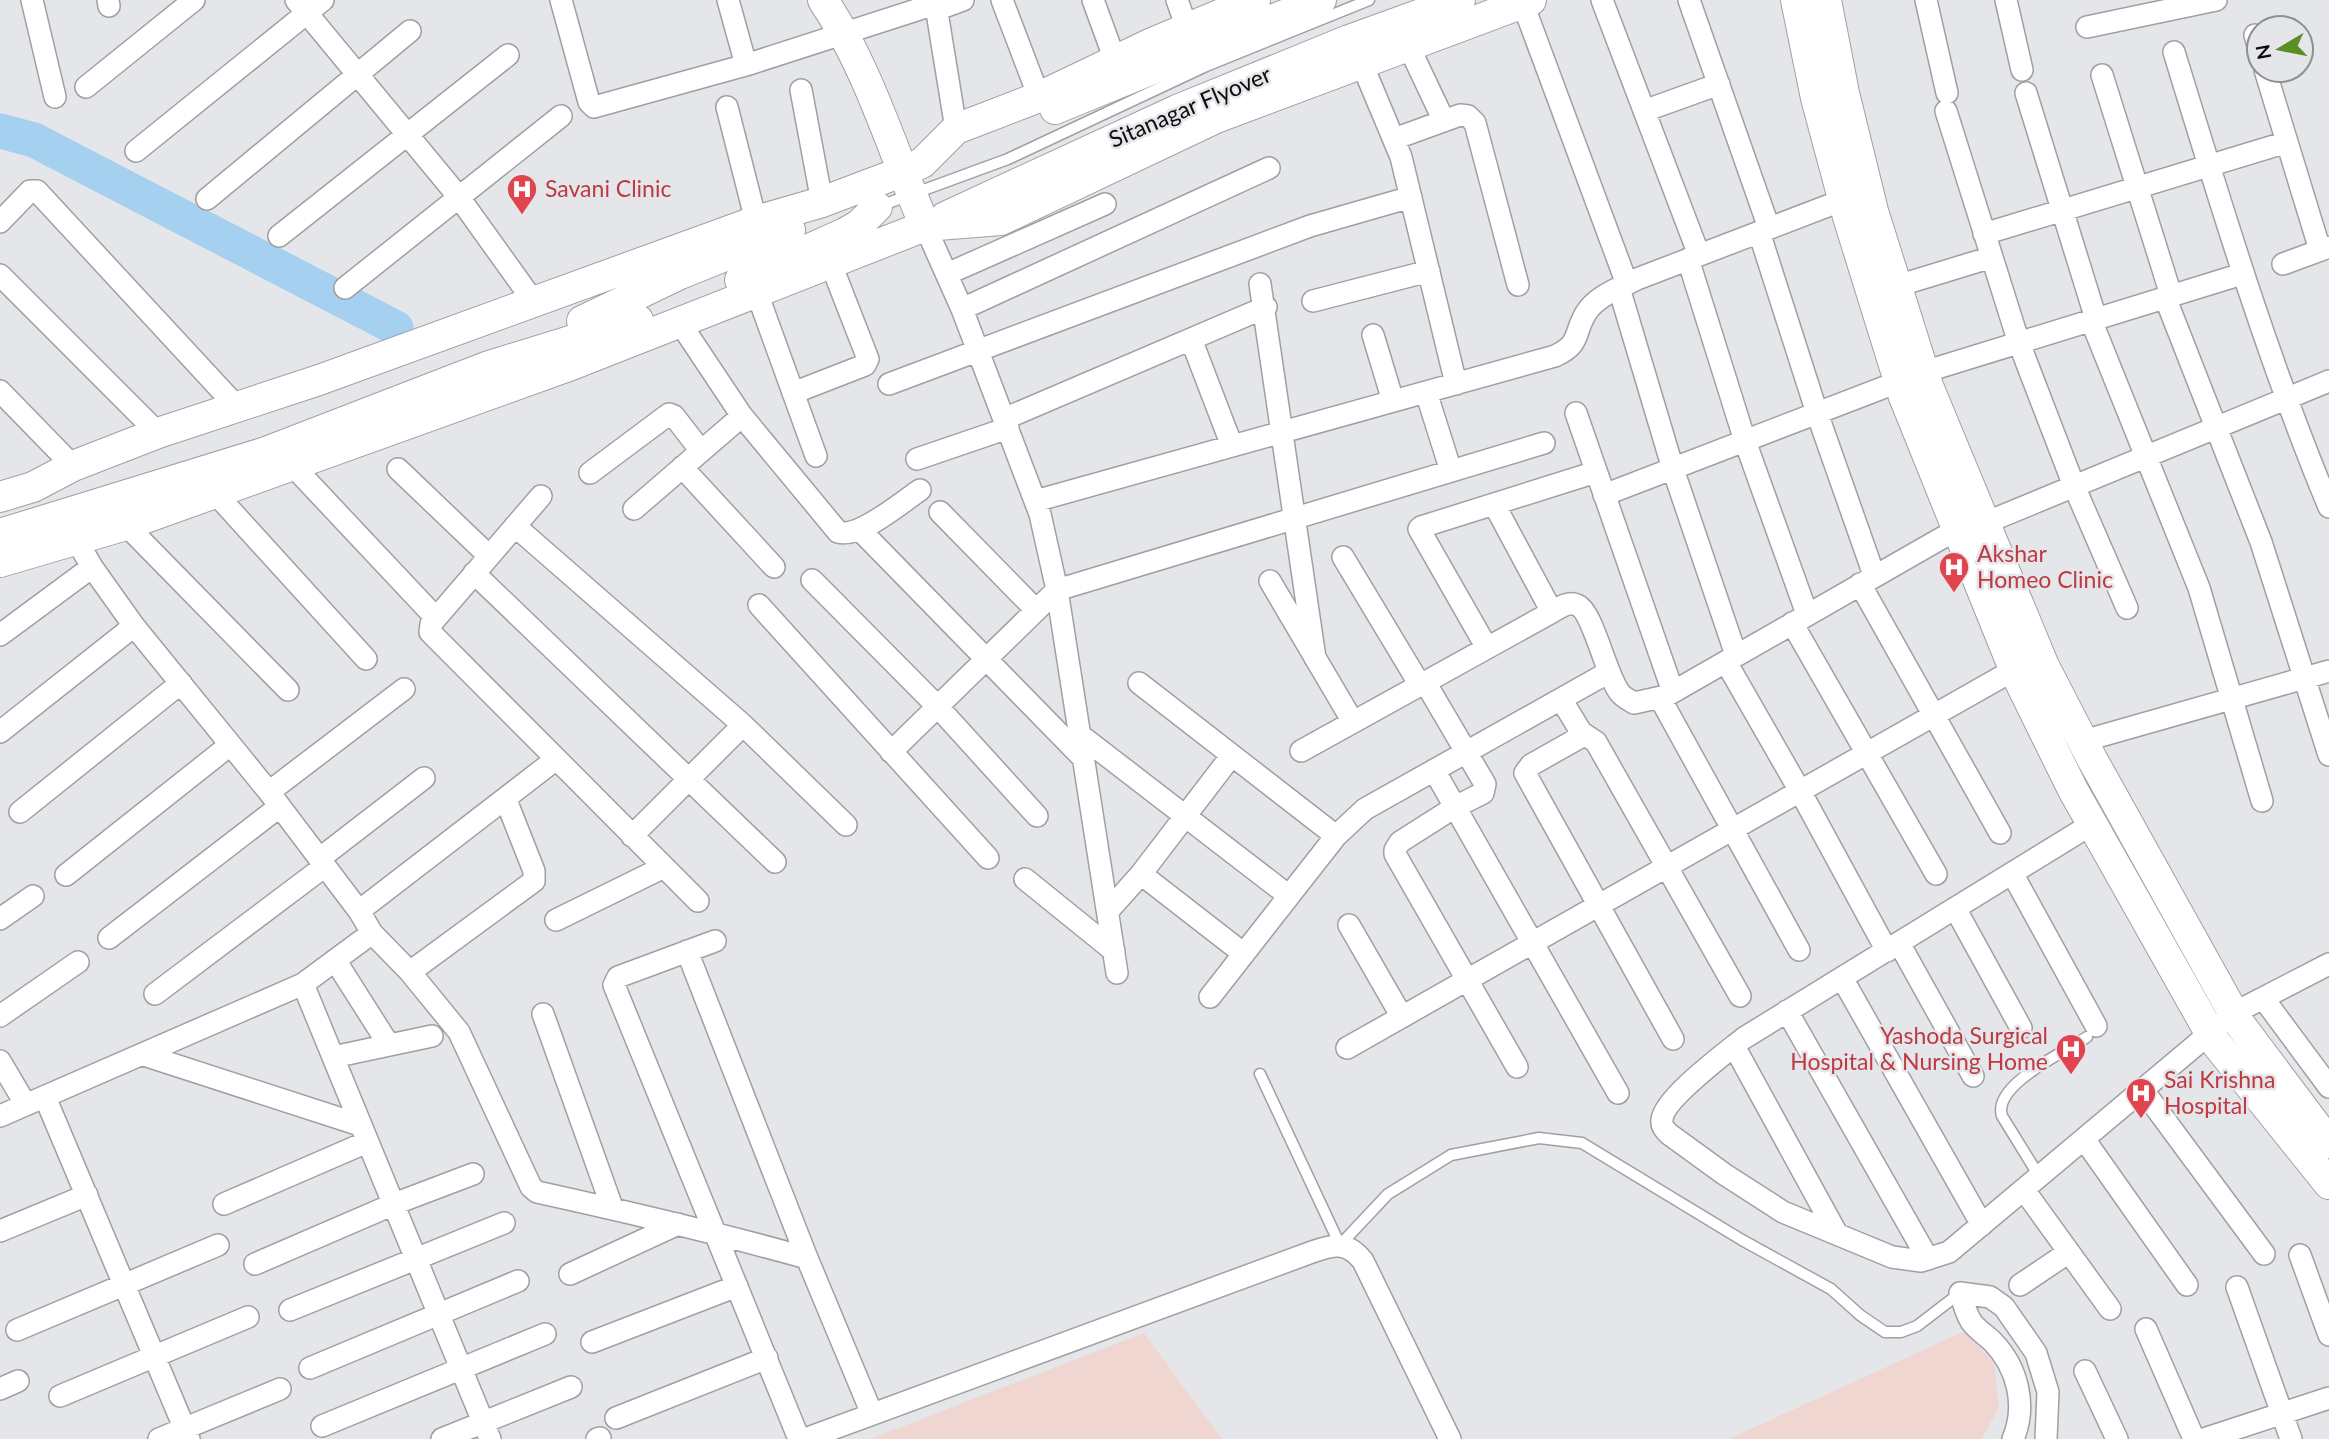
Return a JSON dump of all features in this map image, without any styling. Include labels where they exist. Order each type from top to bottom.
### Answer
[{"type":"main road","points":[[823,0],[845,33],[912,176],[925,226],[1001,220],[1216,118],[1527,2]]},
{"type":"main road","points":[[0,497],[33,487],[73,466],[158,433],[319,380],[756,221],[912,176],[961,137],[1115,60],[1255,0]]},
{"type":"main road","name":"Sitanagar Flyover","points":[[961,137],[1321,0]]},
{"type":"main road","name":"Sitanagar Flyover","points":[[0,562],[126,525],[566,367],[925,226],[1177,110],[1349,40],[1460,0]]},
{"type":"main road","points":[[1796,0],[1816,98],[1897,286],[1911,377]]},
{"type":"main road","points":[[1826,0],[1844,93],[1856,195],[1911,377],[1974,523],[2073,790],[2215,1042],[2329,1184]]},
{"type":"main road","points":[[0,534],[266,452],[489,366],[695,302],[845,233],[859,225],[877,207]]},
{"type":"main road","points":[[33,487],[44,520],[65,545]]},
{"type":"main road","points":[[2027,662],[2083,741],[2234,1013],[2329,1143]]},
{"type":"main road","points":[[2096,831],[2127,822]]},
{"type":"street","points":[[32,0],[55,97]]},
{"type":"street","points":[[86,87],[194,0]]},
{"type":"street","points":[[561,0],[592,106],[746,65],[935,5],[963,0]]},
{"type":"street","points":[[728,0],[746,65]]},
{"type":"street","points":[[1002,0],[1039,97]]},
{"type":"street","points":[[1093,0],[1115,60]]},
{"type":"street","points":[[1177,0],[1187,28]]},
{"type":"street","points":[[1602,0],[1644,111],[1693,257],[1745,441],[1800,619],[1867,752],[1936,874]]},
{"type":"street","points":[[1689,0],[1764,230],[1867,580],[1934,714],[2000,833]]},
{"type":"street","points":[[1926,0],[1946,102],[2019,343],[2074,486],[2127,608]]},
{"type":"street","points":[[2006,0],[2022,69]]},
{"type":"street","points":[[2087,27],[2216,0]]},
{"type":"street","points":[[1527,2],[1623,286],[1673,469],[1731,659],[1800,790],[1973,1076]]},
{"type":"street","points":[[136,151],[309,4],[357,73],[458,196],[534,302]]},
{"type":"street","points":[[935,5],[961,137]]},
{"type":"street","points":[[207,199],[410,31]]},
{"type":"street","points":[[1409,47],[1444,121]]},
{"type":"street","points":[[2174,52],[2242,274],[2285,399],[2329,507]]},
{"type":"street","points":[[279,236],[508,55]]},
{"type":"street","points":[[1362,64],[1394,139],[1411,197],[1456,384]]},
{"type":"street","points":[[2102,75],[2168,296],[2261,542],[2329,755]]},
{"type":"street","points":[[2269,84],[2325,249],[2283,264]]},
{"type":"street","points":[[1644,111],[1718,85]]},
{"type":"street","points":[[801,90],[822,202]]},
{"type":"street","points":[[2026,93],[2093,319],[2199,588],[2262,801]]},
{"type":"street","points":[[727,107],[756,221]]},
{"type":"street","points":[[1394,139],[1460,115],[1468,116],[1475,123],[1518,285]]},
{"type":"street","points":[[345,288],[561,116]]},
{"type":"street","points":[[1984,234],[2287,142]]},
{"type":"street","points":[[962,309],[1269,168]]},
{"type":"street","points":[[0,222],[30,191],[37,191],[237,407]]},
{"type":"street","points":[[1035,501],[1555,356],[1569,349],[1586,313],[1598,300],[1623,286],[1856,195]]},
{"type":"street","points":[[889,384],[1310,226],[1411,197]]},
{"type":"street","points":[[947,274],[1105,204]]},
{"type":"street","points":[[925,226],[962,309],[1035,501],[1057,590],[1117,973]]},
{"type":"street","points":[[1897,286],[1992,257]]},
{"type":"street","points":[[793,393],[865,365],[868,359],[831,264]]},
{"type":"street","points":[[1313,301],[1429,271]]},
{"type":"street","points":[[1604,495],[1911,377],[2242,274]]},
{"type":"street","points":[[0,275],[158,433]]},
{"type":"street","points":[[1260,284],[1315,658]]},
{"type":"street","points":[[757,293],[816,456]]},
{"type":"street","points":[[917,459],[1006,423],[1266,307]]},
{"type":"street","points":[[680,323],[742,416],[838,532],[845,534],[860,530],[920,490]]},
{"type":"street","points":[[1373,335],[1393,401]]},
{"type":"street","points":[[1191,339],[1232,446]]},
{"type":"street","points":[[1301,751],[1552,611],[1575,603],[1582,607],[1588,616],[1609,672],[1621,694],[1634,702],[1666,695],[1867,580],[1974,523],[2074,486],[2329,381]]},
{"type":"street","points":[[0,391],[73,466]]},
{"type":"street","points":[[1426,392],[1451,471]]},
{"type":"street","points":[[1576,413],[1666,695],[1733,829],[1799,950]]},
{"type":"street","points":[[590,473],[669,414],[674,416],[701,451]]},
{"type":"street","points":[[634,509],[742,416]]},
{"type":"street","points":[[891,752],[1057,590],[1544,443]]},
{"type":"street","points":[[293,466],[436,618]]},
{"type":"street","points":[[682,467],[774,567]]},
{"type":"street","points":[[398,469],[489,556]]},
{"type":"street","points":[[1488,648],[1419,529],[1597,472]]},
{"type":"street","points":[[215,493],[366,659]]},
{"type":"street","points":[[541,496],[429,629],[432,636],[698,901]]},
{"type":"street","points":[[1494,504],[1552,611]]},
{"type":"street","points":[[940,512],[1035,610]]},
{"type":"street","points":[[126,525],[288,690]]},
{"type":"street","points":[[515,526],[743,725],[846,825]]},
{"type":"street","points":[[860,530],[1084,759]]},
{"type":"street","points":[[65,545],[92,567],[134,626],[274,799],[359,911],[372,933],[410,972],[459,1032],[531,1187],[537,1192],[715,1232],[807,1258]]},
{"type":"street","points":[[1343,557],[1485,784],[1483,793],[1455,807],[1400,842],[1395,850],[1397,858],[1517,1067]]},
{"type":"street","points":[[0,635],[92,567]]},
{"type":"street","points":[[474,573],[775,862]]},
{"type":"street","points":[[812,580],[938,707],[1037,816]]},
{"type":"street","points":[[1270,581],[1353,723]]},
{"type":"street","points":[[760,605],[988,858]]},
{"type":"street","points":[[0,732],[134,626]]},
{"type":"street","points":[[1347,1048],[2027,662]]},
{"type":"street","points":[[2083,741],[2329,671]]},
{"type":"street","points":[[1210,997],[1336,836],[1365,809],[1609,672]]},
{"type":"street","points":[[20,812],[181,683]]},
{"type":"street","points":[[1139,683],[1336,836]]},
{"type":"street","points":[[109,938],[404,689]]},
{"type":"street","points":[[1561,699],[1584,734],[1596,742],[1740,996]]},
{"type":"street","points":[[632,836],[743,725]]},
{"type":"street","points":[[1584,734],[1531,765],[1525,773],[1673,1039]]},
{"type":"street","points":[[1080,736],[1289,896]]},
{"type":"street","points":[[66,874],[230,745]]},
{"type":"street","points":[[1108,911],[1141,874],[1232,755]]},
{"type":"street","points":[[359,911],[555,760]]},
{"type":"street","points":[[1434,770],[1618,1093]]},
{"type":"street","points":[[155,994],[424,778]]},
{"type":"street","points":[[410,972],[534,881],[534,872],[506,800]]},
{"type":"street","points":[[2096,831],[2012,873],[1734,1046],[1698,1075],[1667,1106],[1661,1117],[1662,1126],[1724,1174],[1783,1212],[1892,1257],[1921,1261],[1949,1252],[2234,1013],[2329,964]]},
{"type":"street","points":[[556,920],[664,867]]},
{"type":"street","points":[[2012,873],[2091,1032]]},
{"type":"street","points":[[1141,874],[1244,954]]},
{"type":"street","points":[[1025,879],[1114,951]]},
{"type":"street","points":[[0,919],[33,896]]},
{"type":"street","points":[[1955,908],[2021,1028]]},
{"type":"street","points":[[1349,925],[1402,1017]]},
{"type":"street","points":[[0,1116],[303,984],[372,933]]},
{"type":"street","points":[[715,941],[618,977],[614,985],[799,1439]]},
{"type":"street","points":[[687,951],[807,1258],[872,1414]]},
{"type":"street","points":[[335,960],[389,1045]]},
{"type":"street","points":[[0,1016],[78,962]]},
{"type":"street","points":[[1842,978],[1982,1225]]},
{"type":"street","points":[[303,984],[486,1430]]},
{"type":"street","points":[[2263,998],[2329,1087]]},
{"type":"street","points":[[1787,1011],[1928,1259]]},
{"type":"street","points":[[543,1014],[612,1207]]},
{"type":"street","points":[[332,1057],[432,1036]]},
{"type":"street","points":[[1734,1046],[1836,1234]]},
{"type":"street","points":[[144,1055],[363,1134]]},
{"type":"street","points":[[0,1061],[36,1101],[87,1195],[187,1434]]},
{"type":"street","points":[[2142,1089],[2264,1254]]},
{"type":"street","points":[[224,1204],[363,1134]]},
{"type":"street","points":[[2084,1139],[2188,1285]]},
{"type":"street","points":[[255,1264],[394,1204],[473,1174]]},
{"type":"street","points":[[2031,1183],[2068,1252],[2110,1309]]},
{"type":"street","points":[[0,1231],[87,1195]]},
{"type":"street","points":[[290,1310],[504,1223]]},
{"type":"street","points":[[570,1274],[678,1224]]},
{"type":"street","points":[[16,1330],[218,1245]]},
{"type":"street","points":[[805,1439],[1328,1246],[1340,1245],[1355,1251],[1363,1261],[1450,1439]]},
{"type":"street","points":[[2021,1285],[2068,1252]]},
{"type":"street","points":[[2300,1255],[2329,1335]]},
{"type":"street","points":[[310,1368],[518,1281]]},
{"type":"street","points":[[592,1342],[737,1286]]},
{"type":"street","points":[[2237,1287],[2291,1439]]},
{"type":"street","points":[[2013,1439],[2021,1406],[2014,1374],[1994,1343],[1971,1322],[1960,1293],[1990,1297],[2004,1307],[2036,1353],[2048,1392],[2046,1439]]},
{"type":"street","points":[[60,1396],[248,1317]]},
{"type":"street","points":[[2146,1329],[2194,1439]]},
{"type":"street","points":[[322,1426],[545,1334]]},
{"type":"street","points":[[616,1418],[767,1359]]},
{"type":"street","points":[[2085,1371],[2117,1439]]},
{"type":"street","points":[[442,1439],[486,1430],[571,1387]]},
{"type":"street","points":[[159,1439],[187,1434],[279,1389]]},
{"type":"street","points":[[2204,1439],[2329,1398]]},
{"type":"lane","points":[[877,207],[912,176],[1008,159],[1206,66],[1369,0]]},
{"type":"lane","points":[[2031,1183],[2002,1116],[2001,1101],[2020,1078],[2091,1032]]},
{"type":"lane","points":[[1260,1074],[1340,1245],[1388,1194],[1451,1155],[1539,1138],[1581,1143],[1591,1148],[1742,1240],[1831,1289],[1860,1315],[1885,1332],[1901,1332],[1917,1326],[1960,1293]]},
{"type":"shaded area","points":[[1965,1331],[1994,1363],[1999,1408],[1981,1439],[1729,1439]]},
{"type":"shaded area","points":[[1144,1333],[1222,1439],[870,1439]]},
{"type":"waterway","points":[[0,131],[34,140],[396,328]]},
{"type":"place","name":"Savani Clinic","points":[[522,216]]},
{"type":"place","name":"Akshar Homeo Clinic","points":[[1954,594]]},
{"type":"place","name":"Yashoda Surgical Hospital & Nursing Home","points":[[2071,1076]]},
{"type":"place","name":"Sai Krishna Hospital","points":[[2141,1120]]}]
